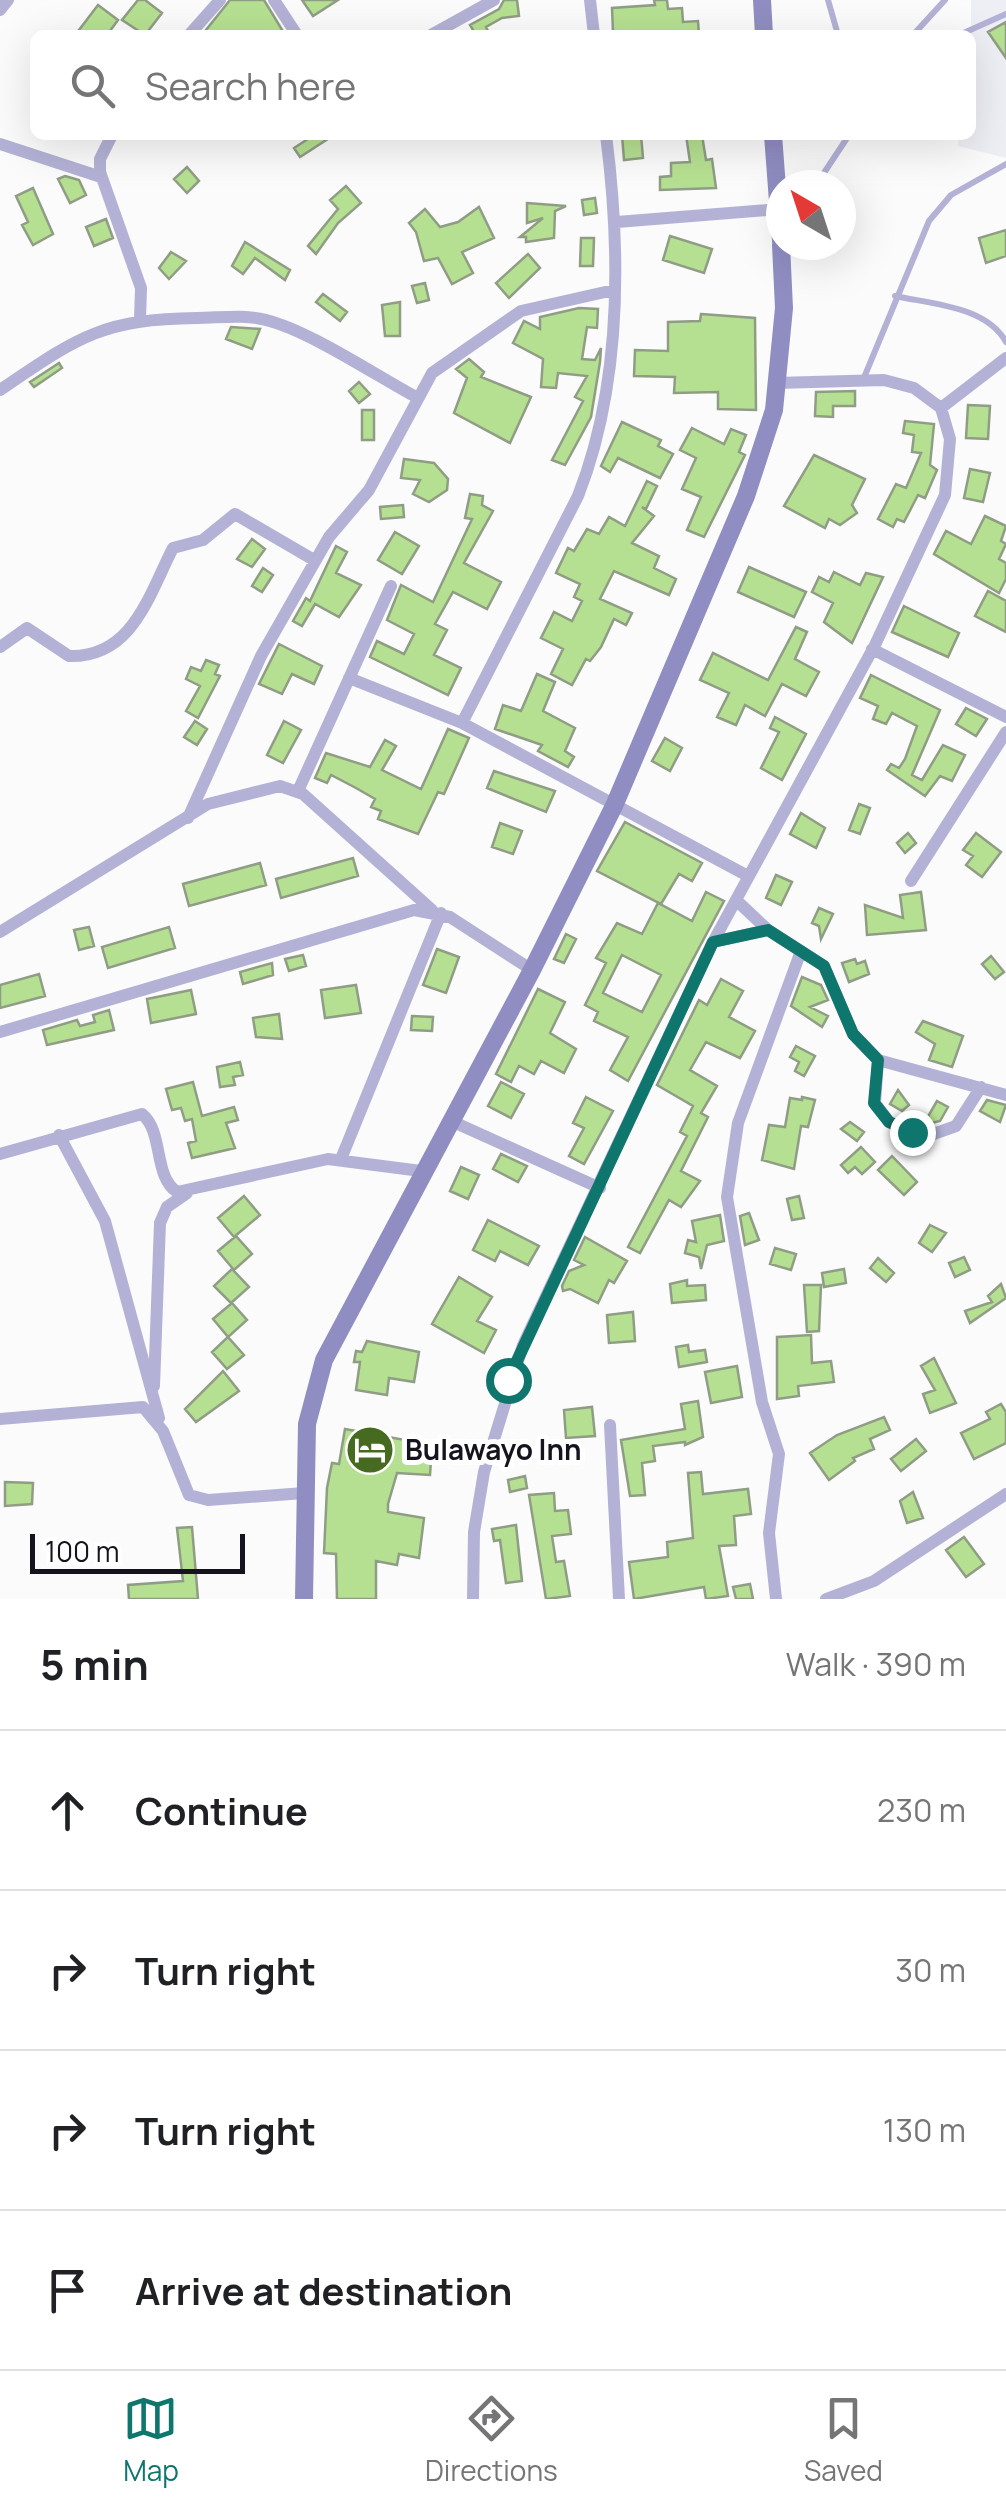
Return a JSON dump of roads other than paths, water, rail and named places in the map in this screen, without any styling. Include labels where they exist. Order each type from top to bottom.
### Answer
[{"type":"main road","points":[[762,0],[764,30]]},
{"type":"main road","points":[[773,140],[776,170]]},
{"type":"main road","points":[[304,1599],[307,1424],[324,1360],[421,1171],[532,970],[614,806],[746,496],[774,410],[784,308],[782,260]]},
{"type":"street","points":[[0,10],[8,0]]},
{"type":"street","points":[[193,30],[220,0]]},
{"type":"street","points":[[274,0],[293,30]]},
{"type":"street","points":[[441,30],[494,0]]},
{"type":"street","points":[[590,0],[593,30]]},
{"type":"street","points":[[110,140],[100,160],[101,177],[141,288],[140,319]]},
{"type":"street","points":[[462,723],[578,496],[593,458],[614,290],[617,222],[607,140]]},
{"type":"street","points":[[0,144],[101,177]]},
{"type":"street","points":[[617,222],[766,210]]},
{"type":"street","points":[[188,818],[261,656],[314,560],[369,490],[432,373],[508,318],[538,305],[614,290]]},
{"type":"street","points":[[0,390],[90,332],[140,319],[268,320],[416,398]]},
{"type":"street","points":[[941,408],[1006,358]]},
{"type":"street","points":[[472,1599],[474,1532],[508,1380],[713,942],[872,649],[946,495],[950,439],[941,408],[914,388],[863,381],[776,383]]},
{"type":"street","points":[[0,647],[27,628],[69,656],[111,645],[146,608],[173,548],[203,540],[235,514],[314,560]]},
{"type":"street","points":[[298,791],[392,586]]},
{"type":"street","points":[[872,649],[1006,717]]},
{"type":"street","points":[[349,678],[462,723],[748,876]]},
{"type":"street","points":[[911,881],[1006,732]]},
{"type":"street","points":[[0,932],[225,797],[280,786],[298,791],[437,912],[532,970]]},
{"type":"street","points":[[736,900],[768,930],[824,966],[853,1034],[878,1060],[1006,1095]]},
{"type":"street","points":[[0,1032],[401,912],[437,912]]},
{"type":"street","points":[[341,1160],[437,912]]},
{"type":"street","points":[[713,942],[768,930]]},
{"type":"street","points":[[776,1599],[769,1543],[779,1454],[762,1402],[727,1196],[738,1123],[801,951]]},
{"type":"street","points":[[878,1060],[874,1103],[889,1122],[926,1137],[956,1126],[981,1087]]},
{"type":"street","points":[[0,1154],[142,1114],[150,1121],[171,1189],[194,1188],[316,1161],[341,1160],[421,1171]]},
{"type":"street","points":[[449,1120],[600,1188]]},
{"type":"street","points":[[59,1135],[105,1221],[162,1431],[184,1486],[197,1499],[304,1493]]},
{"type":"street","points":[[154,1398],[160,1223],[170,1204],[194,1188]]},
{"type":"street","points":[[0,1419],[135,1406],[147,1410],[162,1431]]},
{"type":"street","points":[[610,1425],[619,1599]]},
{"type":"street","points":[[826,1599],[874,1581],[1006,1494]]},
{"type":"lane","points":[[828,0],[837,30]]},
{"type":"lane","points":[[918,30],[945,0]]},
{"type":"lane","points":[[969,30],[1006,14]]},
{"type":"lane","points":[[826,170],[845,140]]},
{"type":"lane","points":[[863,381],[895,296],[940,206],[969,183],[1006,164]]},
{"type":"lane","points":[[895,296],[973,314],[988,321],[1006,342]]},
{"type":"place","name":"Bulawayo Inn","points":[[370,1450]]}]
